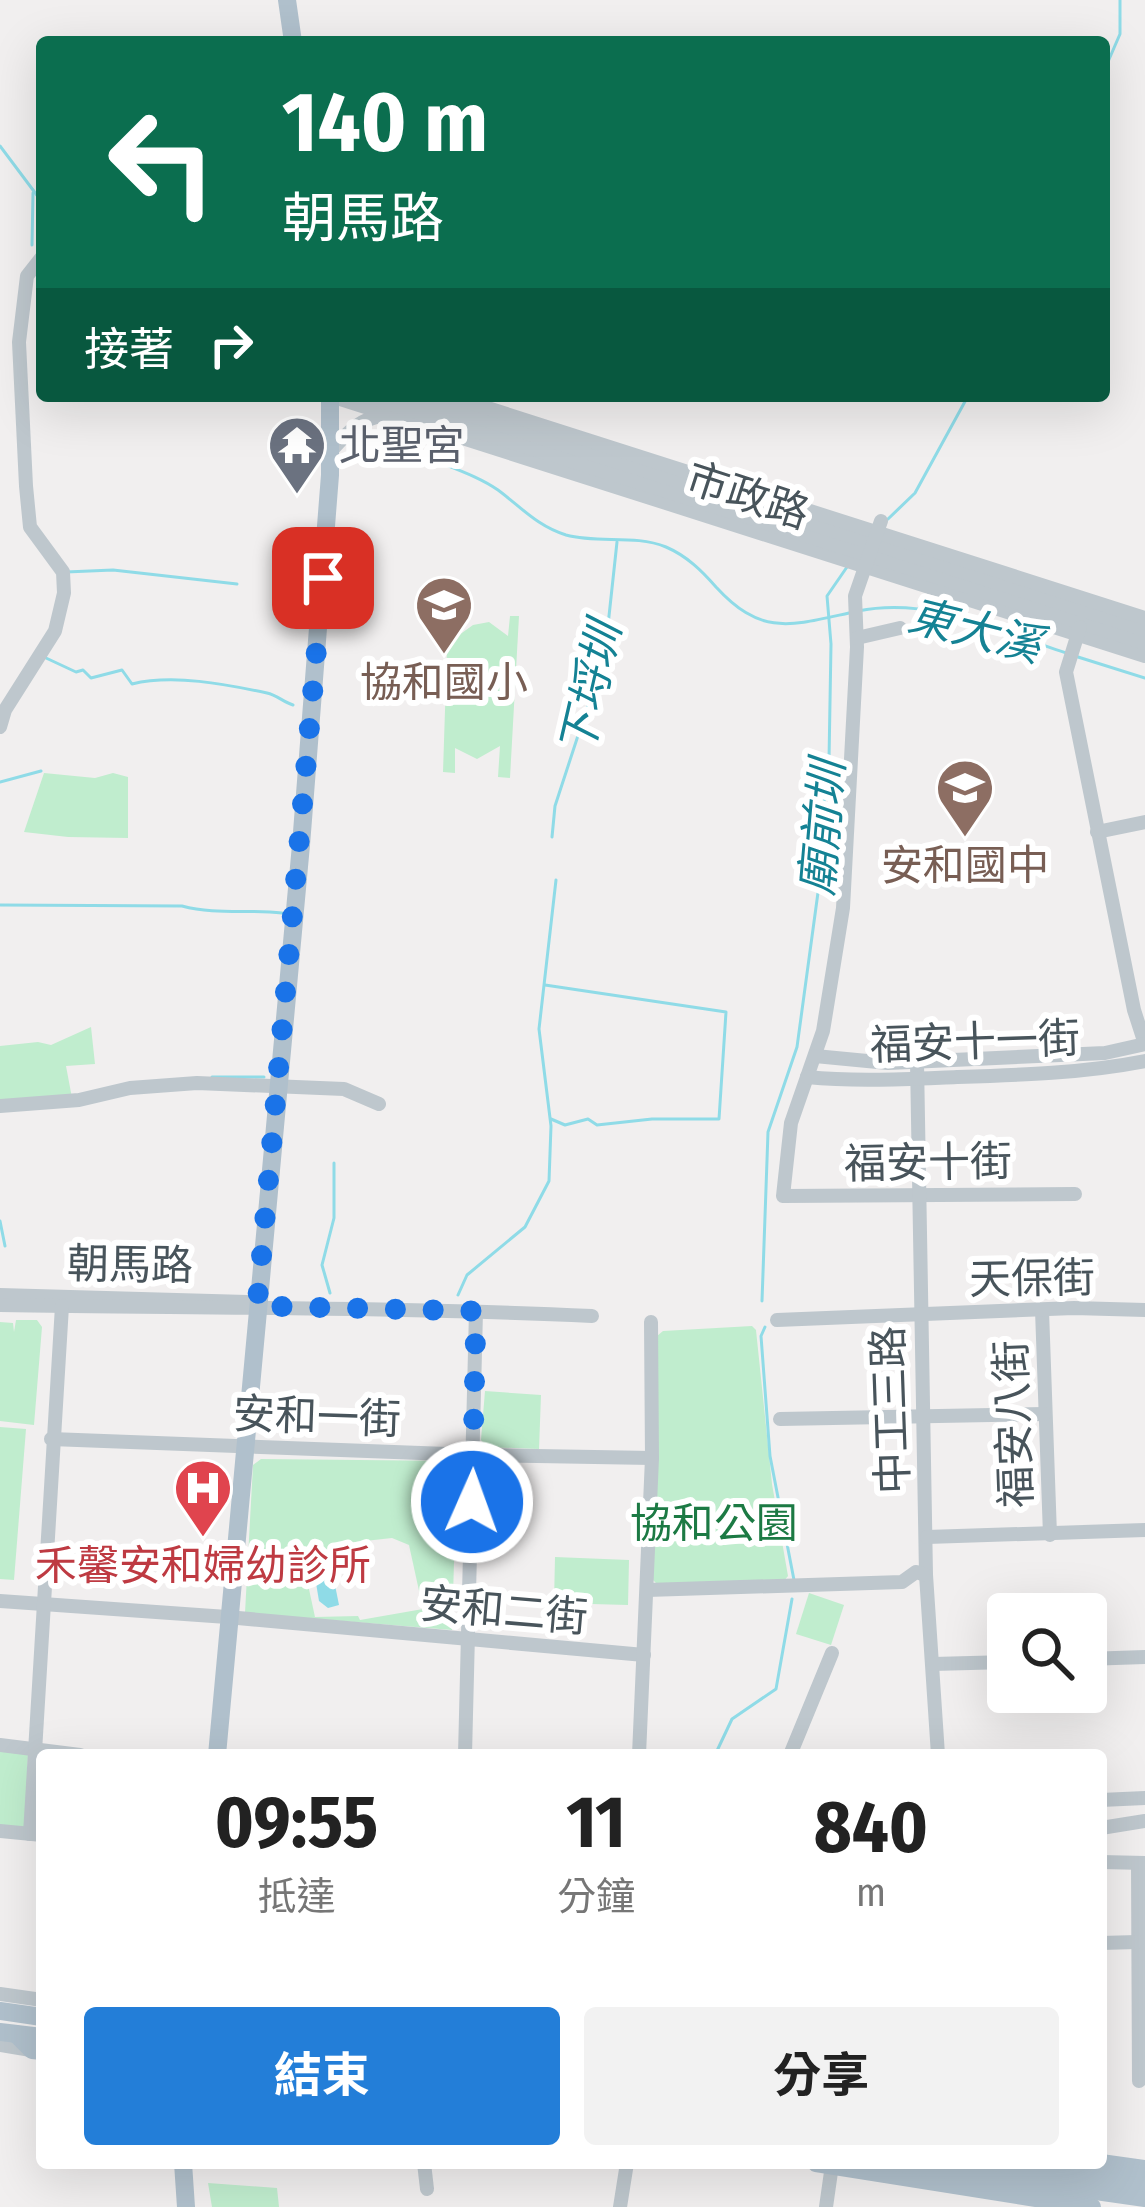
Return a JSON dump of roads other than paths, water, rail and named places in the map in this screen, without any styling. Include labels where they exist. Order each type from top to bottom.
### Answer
[{"type":"main road","points":[[286,0],[292,36]]},
{"type":"main road","points":[[217,1749],[302,845],[330,402]]},
{"type":"main road","points":[[5,2037],[36,2045]]},
{"type":"main road","points":[[1107,2164],[1145,2169]]},
{"type":"main road","points":[[183,2169],[186,2207]]},
{"type":"main road","points":[[921,2169],[1145,2198]]},
{"type":"main road","points":[[1028,2183],[1145,2182]]},
{"type":"main road","points":[[1028,2183],[1092,2207]]},
{"type":"street","points":[[0,727],[5,710],[55,632],[64,593],[63,572],[30,527],[26,486],[19,344],[28,276],[36,265]]},
{"type":"street","name":"市政路","points":[[350,402],[872,544]]},
{"type":"street","name":"市政路","points":[[387,402],[872,544],[1085,612],[1145,644]]},
{"type":"street","name":"市政路","points":[[429,402],[1145,630]]},
{"type":"street","name":"市政路","points":[[467,402],[872,544]]},
{"type":"street","points":[[330,452],[359,422],[393,415]]},
{"type":"street","points":[[807,1077],[823,1030],[843,908],[855,602],[872,544]]},
{"type":"street","points":[[814,1056],[917,1070],[1105,1053],[1145,1044],[1066,673],[1085,612]]},
{"type":"street","name":"市政路","points":[[1085,612],[1145,618]]},
{"type":"street","name":"市政路","points":[[1085,612],[1145,656]]},
{"type":"street","points":[[857,634],[900,628]]},
{"type":"street","points":[[1097,832],[1145,822]]},
{"type":"street","name":"福安十一街","points":[[807,1077],[917,1070],[1097,1070],[1145,1061]]},
{"type":"street","name":"中工三路","points":[[917,1070],[926,1583],[938,1749]]},
{"type":"street","name":"福安十街","points":[[807,1077],[785,1149],[783,1196],[1075,1194]]},
{"type":"street","points":[[0,1106],[197,1083],[344,1089],[379,1104]]},
{"type":"street","name":"朝馬路","points":[[0,1295],[239,1300],[257,1306]]},
{"type":"street","name":"朝馬路","points":[[0,1305],[257,1306],[592,1316]]},
{"type":"street","points":[[0,1831],[36,1835],[32,1750],[62,1306]]},
{"type":"street","name":"福安八街","points":[[1042,1310],[1050,1535]]},
{"type":"street","name":"天保街","points":[[777,1320],[1145,1310]]},
{"type":"street","points":[[465,1749],[476,1311]]},
{"type":"street","points":[[639,1749],[652,1458],[651,1322]]},
{"type":"street","points":[[780,1419],[1044,1414]]},
{"type":"street","name":"安和一街","points":[[51,1438],[652,1458]]},
{"type":"street","points":[[927,1537],[1145,1531]]},
{"type":"street","points":[[647,1590],[902,1582],[905,1591],[926,1583]]},
{"type":"street","name":"安和二街","points":[[0,1601],[644,1655]]},
{"type":"street","points":[[792,1749],[832,1652]]},
{"type":"street","points":[[1107,1658],[1145,1657]]},
{"type":"street","points":[[933,1664],[987,1663]]},
{"type":"street","points":[[0,1745],[36,1750]]},
{"type":"street","points":[[1107,1800],[1145,1798]]},
{"type":"street","points":[[1107,1827],[1145,1821]]},
{"type":"street","points":[[1107,1862],[1142,1864],[1137,1942],[1139,2081]]},
{"type":"street","points":[[1107,1943],[1137,1942]]},
{"type":"street","points":[[0,1994],[36,2000]]},
{"type":"street","points":[[425,2169],[427,2189]]},
{"type":"street","points":[[620,2207],[626,2169]]},
{"type":"street","points":[[824,2169],[826,2207]]},
{"type":"water","points":[[333,1575],[339,1605],[328,1608],[319,1601],[316,1583]]},
{"type":"waterway","name":"廟前圳","points":[[1110,57],[1120,34],[1120,0]]},
{"type":"waterway","name":"東大溪","points":[[0,146],[36,194]]},
{"type":"waterway","points":[[32,245],[33,193]]},
{"type":"waterway","name":"廟前圳","points":[[888,519],[915,493],[965,402]]},
{"type":"waterway","name":"東大溪","points":[[422,455],[490,485],[556,531],[578,538],[654,543],[674,551],[694,564],[732,603],[762,620],[793,623],[849,613]]},
{"type":"waterway","name":"下埒圳","points":[[552,837],[555,806],[605,653],[617,542]]},
{"type":"waterway","name":"廟前圳","points":[[762,1301],[768,1132],[797,1047],[825,841],[820,835],[829,760],[827,596],[847,567]]},
{"type":"waterway","points":[[66,572],[113,570],[237,584]]},
{"type":"waterway","name":"東大溪","points":[[858,611],[912,608],[939,612],[1069,654]]},
{"type":"waterway","name":"東大溪","points":[[1078,657],[1145,678]]},
{"type":"waterway","points":[[46,658],[76,672],[83,670],[91,678],[122,670],[132,684],[164,680],[217,684],[271,694],[293,705]]},
{"type":"waterway","points":[[0,782],[41,771]]},
{"type":"waterway","points":[[458,1295],[467,1275],[525,1227],[549,1181],[551,1126],[539,1029],[556,880]]},
{"type":"waterway","points":[[0,905],[182,906],[282,913]]},
{"type":"waterway","points":[[545,985],[726,1012],[719,1119],[597,1125],[588,1119],[565,1125],[551,1119]]},
{"type":"waterway","points":[[212,1077],[264,1077]]},
{"type":"waterway","points":[[330,1293],[322,1265],[334,1218],[334,1163]]},
{"type":"waterway","points":[[0,1221],[5,1246]]},
{"type":"waterway","points":[[765,1327],[761,1336],[770,1456],[794,1580]]},
{"type":"waterway","points":[[718,1749],[732,1719],[776,1689],[792,1599]]},
{"type":"place","name":"北聖宮","points":[[297,496]]},
{"type":"place","name":"協和國小","points":[[444,656]]},
{"type":"place","name":"安和國中","points":[[965,839]]},
{"type":"place","name":"禾馨安和婦幼診所","points":[[203,1539]]},
{"type":"park label","name":"協和公園","points":[[714,1523]]}]
